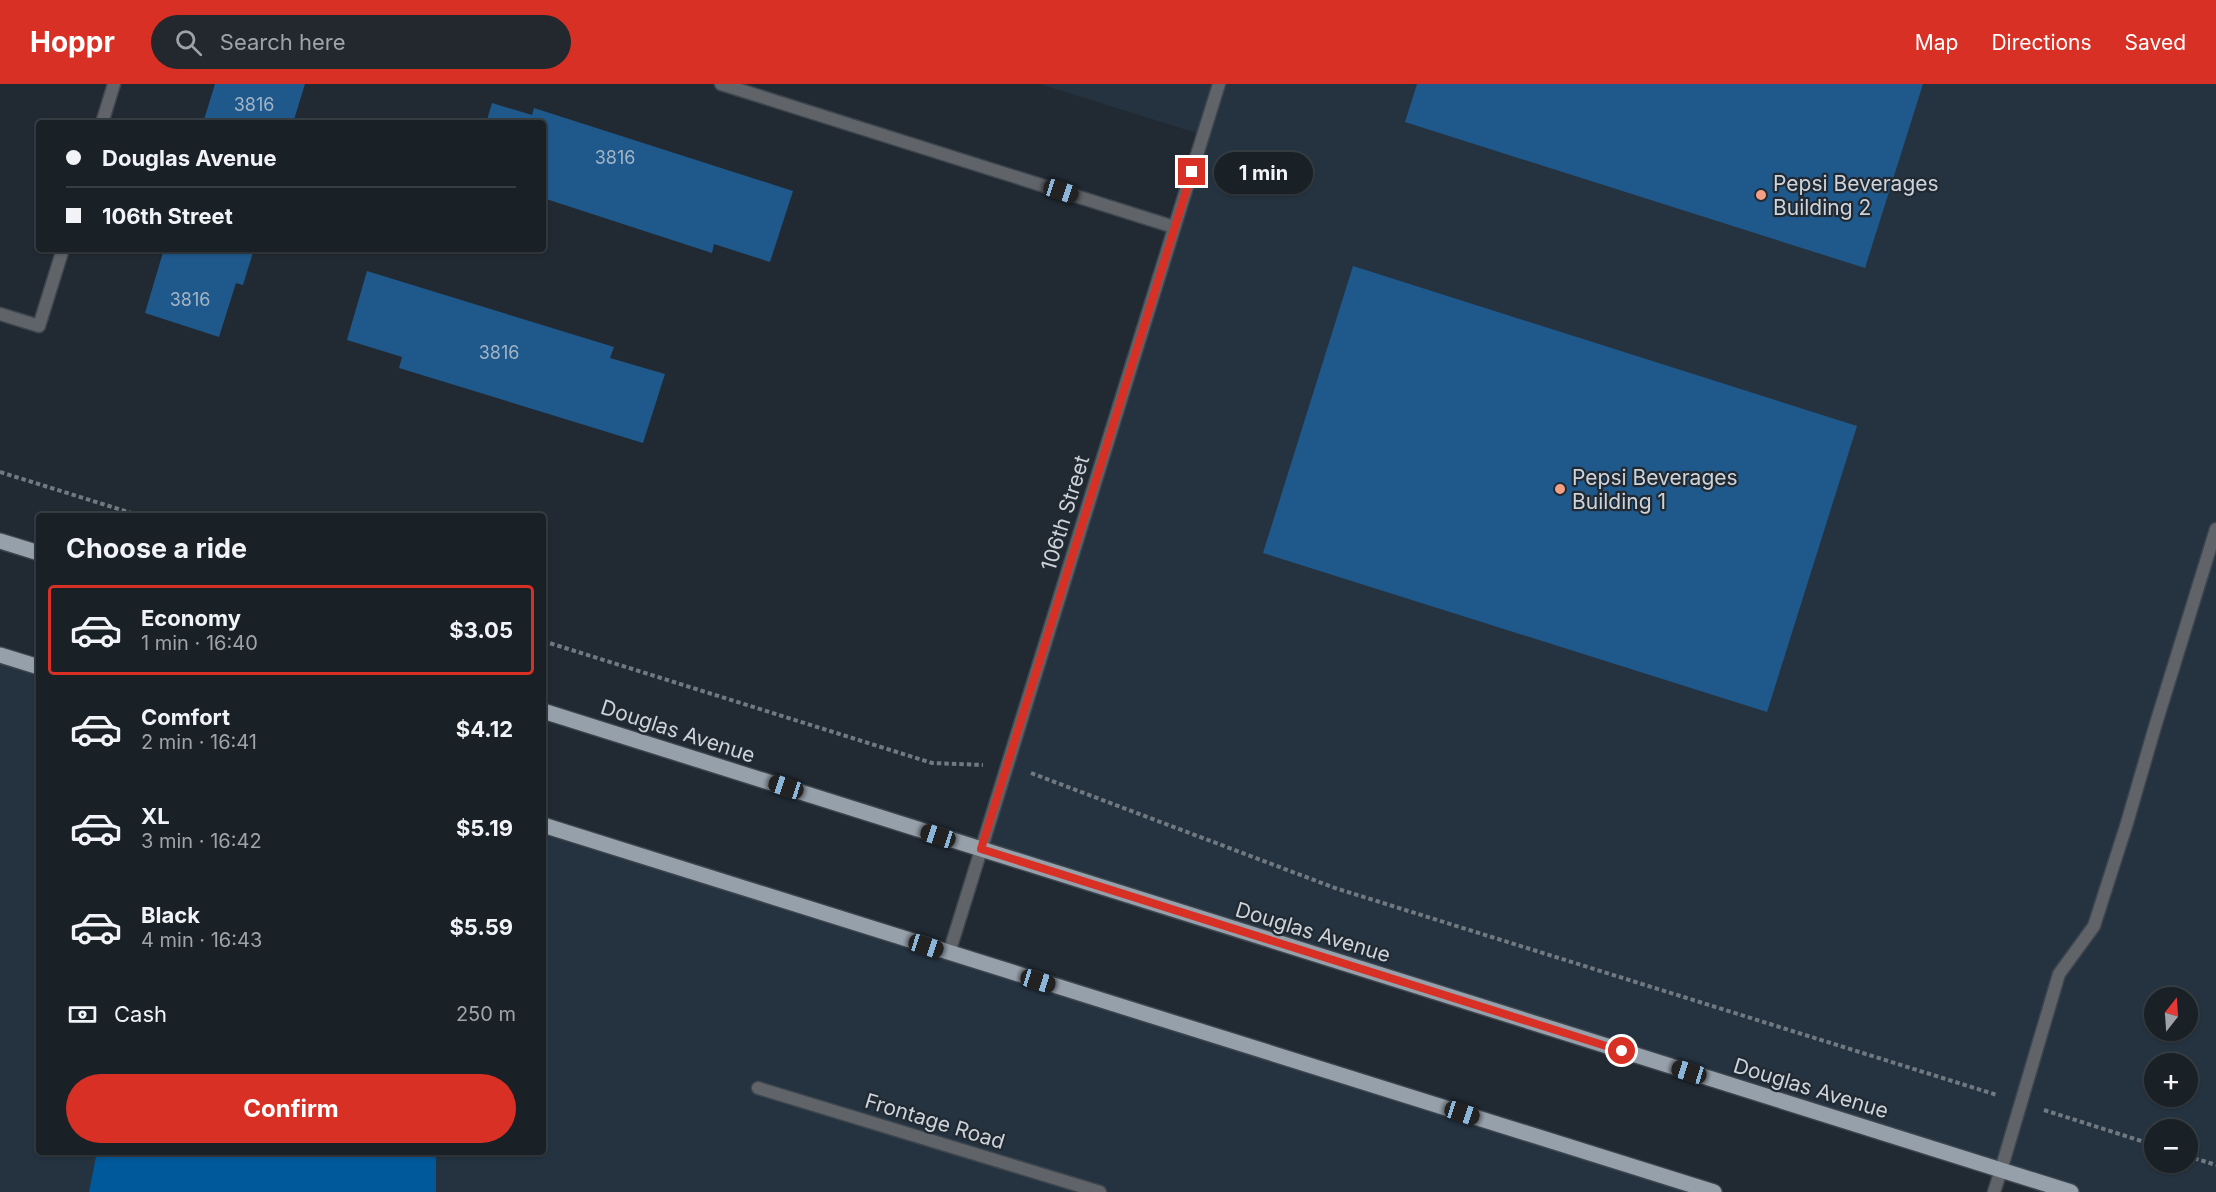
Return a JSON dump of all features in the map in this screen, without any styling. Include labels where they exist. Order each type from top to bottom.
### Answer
[{"type":"main road","points":[[0,541],[36,552]]},
{"type":"main road","points":[[0,655],[36,666]]},
{"type":"main road","name":"Douglas Avenue","points":[[546,712],[2071,1192]]},
{"type":"main road","points":[[546,826],[1714,1192]]},
{"type":"street","points":[[103,120],[114,84]]},
{"type":"street","points":[[721,84],[1174,227]]},
{"type":"street","name":"106th Street","points":[[949,953],[1219,84]]},
{"type":"street","points":[[0,314],[39,326],[62,252]]},
{"type":"street","points":[[1994,1192],[2059,974],[2094,926],[2216,529]]},
{"type":"street","name":"Frontage Road","points":[[758,1088],[1100,1192]]},
{"type":"path","points":[[0,472],[131,513]]},
{"type":"path","points":[[546,642],[932,763],[1007,765],[1048,778],[1366,898],[2144,1142]]},
{"type":"path","points":[[2198,1159],[2216,1165]]},
{"type":"shaded area","points":[[1040,84],[2216,84],[2216,1192],[2071,1192],[981,849],[1203,135]]},
{"type":"shaded area","points":[[0,655],[36,666],[36,1155],[546,1155],[546,826],[1714,1192],[0,1192]]},
{"type":"shaded area","points":[[96,1155],[436,1155],[436,1192],[89,1192]]},
{"type":"building","points":[[215,84],[305,84],[294,120],[204,120]]},
{"type":"building","name":"Pepsi Beverages Building 2","points":[[1417,84],[1923,84],[1865,268],[1405,122]]},
{"type":"building","points":[[492,103],[532,115],[534,108],[793,191],[770,262],[714,244],[712,253],[546,199],[546,120],[487,120]]},
{"type":"building","points":[[163,252],[253,252],[243,285],[236,283],[219,337],[145,313]]},
{"type":"building","name":"Pepsi Beverages Building 1","points":[[1353,266],[1857,426],[1767,712],[1263,553]]},
{"type":"building","points":[[367,271],[614,347],[610,358],[665,374],[643,443],[399,368],[402,357],[347,340]]},
{"type":"place","name":"Pepsi Beverages Building 2","points":[[1761,195]]},
{"type":"place","name":"Pepsi Beverages Building 1","points":[[1560,489]]},
{"type":"route","points":[[1192,172],[981,849],[1622,1051]]}]
